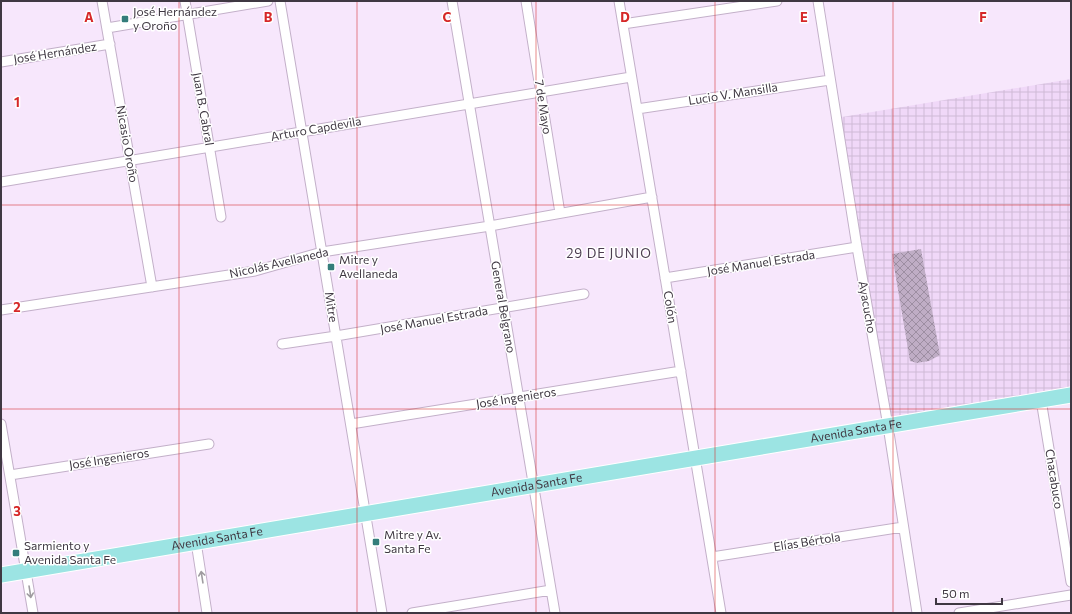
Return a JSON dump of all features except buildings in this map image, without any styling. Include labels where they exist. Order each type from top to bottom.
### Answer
[{"type":"main road","name":"Avenida Santa Fe","points":[[1,575],[1071,395]]},
{"type":"street","name":"Nicasio Oroño","points":[[102,1],[152,287]]},
{"type":"street","name":"Juan B. Cabral","points":[[185,1],[221,217]]},
{"type":"street","name":"José Hernández","points":[[107,28],[268,1]]},
{"type":"street","name":"Mitre","points":[[280,1],[382,613]]},
{"type":"street","name":"General Belgrano","points":[[452,1],[555,613]]},
{"type":"street","name":"7 de Mayo","points":[[526,1],[560,213]]},
{"type":"street","name":"Colón","points":[[619,1],[721,613]]},
{"type":"street","points":[[622,24],[776,1]]},
{"type":"street","name":"Ayacucho","points":[[818,1],[857,247],[888,426],[917,613]]},
{"type":"street","name":"José Hernández","points":[[1,62],[110,44]]},
{"type":"street","name":"Arturo Capdevila","points":[[1,182],[631,77]]},
{"type":"street","name":"Lucio V. Mansilla","points":[[637,109],[830,80]]},
{"type":"street","name":"Nicolás Avellaneda","points":[[1,310],[255,271],[322,252],[490,226],[652,197]]},
{"type":"street","name":"José Manuel Estrada","points":[[665,278],[857,247]]},
{"type":"street","name":"José Manuel Estrada","points":[[282,344],[584,294]]},
{"type":"street","name":"José Ingenieros","points":[[351,424],[681,371]]},
{"type":"street","name":"Chacabuco","points":[[1041,400],[1071,582]]},
{"type":"street","points":[[2,430],[33,613]]},
{"type":"street","name":"José Ingenieros","points":[[10,475],[209,444]]},
{"type":"street","name":"Elías Bértola","points":[[712,557],[903,527]]},
{"type":"street","points":[[196,542],[207,613]]},
{"type":"street","points":[[412,613],[551,590]]},
{"type":"street","points":[[959,613],[1071,595]]},
{"type":"shaded area","points":[[1071,79],[1071,395],[888,426],[836,118]]},
{"type":"place","name":"José Hernández y Oroño","points":[[125,19]]},
{"type":"place","name":"Mitre y Avellaneda","points":[[331,267]]},
{"type":"place","name":"Mitre y Av. Santa Fe","points":[[376,542]]},
{"type":"place","name":"Sarmiento y Avenida Santa Fe","points":[[16,553]]},
{"type":"district","name":"29 DE JUNIO","points":[[609,253]]}]
